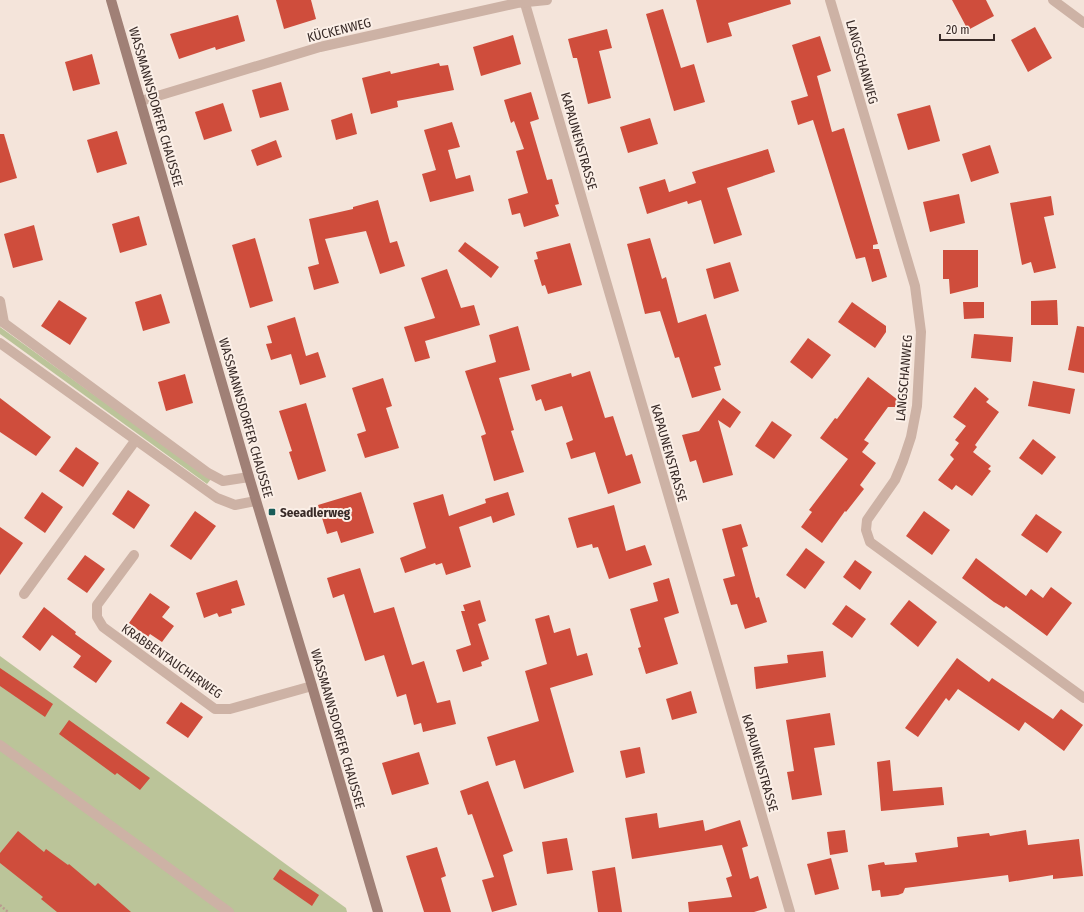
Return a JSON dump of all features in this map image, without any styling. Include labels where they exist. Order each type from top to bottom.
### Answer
[{"type":"street","name":"WASSMANNSDORFER CHAUSSEE","points":[[111,0],[256,501],[378,912]]},
{"type":"street","name":"KÜCKENWEG","points":[[141,101],[320,47],[524,1],[547,0]]},
{"type":"street","name":"LANGSCHANWEG","points":[[830,0],[914,286],[921,332],[917,406],[911,437],[894,480],[867,520],[866,534],[870,542],[1084,698]]},
{"type":"street","points":[[1053,0],[1084,23]]},
{"type":"street","name":"KAPAUNENSTRASSE","points":[[524,1],[790,912]]},
{"type":"street","points":[[0,301],[2,322],[208,473],[224,481],[249,477]]},
{"type":"street","points":[[0,343],[135,441],[217,498],[235,505],[256,501]]},
{"type":"street","points":[[24,594],[135,441]]},
{"type":"street","name":"KRABBENTAUCHERWEG","points":[[134,555],[97,605],[97,617],[103,627],[128,646],[214,709],[230,709],[312,686]]},
{"type":"street","points":[[0,745],[229,912]]},
{"type":"path","points":[[0,905],[8,912]]},
{"type":"green space","points":[[0,327],[211,479],[207,484],[0,334]]},
{"type":"green space","points":[[0,656],[346,908],[347,912],[0,912]]},
{"type":"building","points":[[276,0],[311,0],[316,19],[284,29]]},
{"type":"building","points":[[696,0],[790,0],[791,4],[728,23],[732,36],[707,43]]},
{"type":"building","points":[[952,0],[986,0],[994,16],[968,30]]},
{"type":"building","points":[[663,9],[681,68],[694,64],[705,102],[674,111],[646,14]]},
{"type":"building","points":[[238,15],[245,41],[216,50],[215,47],[179,59],[170,34]]},
{"type":"building","points":[[1035,27],[1052,58],[1028,72],[1011,40]]},
{"type":"building","points":[[607,29],[612,48],[599,51],[611,98],[588,104],[577,58],[573,58],[568,39]]},
{"type":"building","points":[[513,35],[521,64],[481,76],[473,47]]},
{"type":"building","points":[[820,36],[831,71],[817,76],[832,132],[844,128],[878,244],[873,245],[873,249],[879,249],[887,277],[872,282],[865,257],[856,259],[813,120],[798,125],[791,101],[808,96],[792,45]]},
{"type":"building","points":[[92,54],[100,84],[73,91],[65,62]]},
{"type":"building","points":[[439,63],[440,66],[448,65],[454,90],[397,101],[398,107],[371,114],[362,78],[390,71],[391,74]]},
{"type":"building","points":[[281,82],[289,110],[260,118],[252,90]]},
{"type":"building","points":[[531,92],[539,119],[530,122],[547,180],[552,179],[559,204],[555,205],[559,216],[524,227],[520,213],[512,215],[508,199],[528,193],[516,151],[524,149],[514,121],[511,123],[504,100]]},
{"type":"building","points":[[223,103],[232,131],[204,140],[195,112]]},
{"type":"building","points":[[930,105],[940,141],[908,150],[897,114]]},
{"type":"building","points":[[352,113],[357,134],[336,140],[331,120]]},
{"type":"building","points":[[650,118],[658,144],[628,153],[620,127]]},
{"type":"building","points":[[452,122],[460,147],[448,150],[456,179],[470,175],[474,191],[430,202],[422,174],[436,170],[424,130]]},
{"type":"building","points":[[117,131],[127,164],[97,173],[87,140]]},
{"type":"building","points":[[0,134],[4,134],[17,178],[0,183]]},
{"type":"building","points":[[276,140],[282,157],[257,166],[251,150]]},
{"type":"building","points":[[990,145],[999,173],[971,182],[962,154]]},
{"type":"building","points":[[768,149],[775,172],[727,188],[742,235],[714,244],[701,200],[688,204],[687,201],[647,214],[639,187],[665,179],[669,192],[696,183],[692,172]]},
{"type":"building","points":[[959,194],[965,223],[930,232],[923,202]]},
{"type":"building","points":[[1051,196],[1054,215],[1044,217],[1056,268],[1034,273],[1031,262],[1022,265],[1010,203]]},
{"type":"building","points":[[378,200],[390,243],[397,241],[405,266],[380,274],[366,231],[325,239],[339,283],[314,290],[308,267],[319,264],[309,219],[353,209],[353,207]]},
{"type":"building","points":[[139,216],[147,245],[120,253],[112,224]]},
{"type":"building","points":[[34,225],[43,260],[13,268],[4,234]]},
{"type":"building","points":[[255,238],[273,301],[250,308],[232,245]]},
{"type":"building","points":[[650,238],[662,279],[666,277],[678,323],[706,314],[721,365],[714,367],[721,390],[692,398],[679,357],[675,358],[660,311],[645,314],[627,244]]},
{"type":"building","points":[[465,242],[499,267],[491,278],[458,251]]},
{"type":"building","points":[[570,243],[582,285],[548,294],[545,285],[542,286],[534,260],[538,259],[536,252]]},
{"type":"building","points":[[943,250],[978,250],[978,287],[950,294],[949,279],[943,279]]},
{"type":"building","points":[[730,262],[739,291],[714,299],[706,269]]},
{"type":"building","points":[[447,269],[461,308],[474,305],[480,325],[425,341],[430,358],[415,362],[404,327],[435,318],[421,278]]},
{"type":"building","points":[[161,294],[170,323],[143,331],[135,302]]},
{"type":"building","points":[[59,300],[87,318],[70,345],[41,326]]},
{"type":"building","points":[[1057,300],[1058,325],[1031,325],[1031,301]]},
{"type":"building","points":[[852,302],[886,326],[886,332],[875,348],[838,322]]},
{"type":"building","points":[[963,302],[984,302],[984,318],[964,319]]},
{"type":"building","points":[[295,317],[306,356],[318,352],[326,377],[300,385],[291,354],[271,360],[266,344],[272,343],[267,326]]},
{"type":"building","points":[[518,326],[530,370],[499,378],[514,430],[511,431],[524,472],[494,481],[481,436],[486,434],[465,371],[496,362],[489,335]]},
{"type":"building","points":[[1077,326],[1084,327],[1084,373],[1068,370]]},
{"type":"building","points":[[974,334],[1013,337],[1011,362],[971,358]]},
{"type":"building","points":[[808,338],[831,355],[812,379],[790,362]]},
{"type":"building","points":[[590,371],[605,418],[613,416],[626,456],[632,454],[641,483],[608,494],[595,452],[571,459],[566,443],[573,440],[562,406],[545,411],[541,399],[536,401],[531,385],[571,373],[572,377]]},
{"type":"building","points":[[185,374],[193,403],[166,411],[158,382]]},
{"type":"building","points":[[868,377],[907,407],[888,407],[864,440],[869,443],[862,452],[876,463],[860,485],[864,489],[846,512],[845,511],[822,543],[801,527],[812,512],[809,510],[848,459],[820,438],[835,418],[837,419]]},
{"type":"building","points":[[383,378],[392,406],[386,408],[399,448],[365,458],[357,434],[366,431],[352,388]]},
{"type":"building","points":[[1033,381],[1075,389],[1070,414],[1028,406]]},
{"type":"building","points":[[975,387],[989,399],[986,402],[999,412],[975,445],[977,447],[973,452],[991,466],[988,469],[991,471],[972,496],[956,485],[952,490],[938,480],[954,459],[950,455],[959,443],[955,440],[966,426],[953,417]]},
{"type":"building","points":[[0,398],[51,437],[36,456],[0,432]]},
{"type":"building","points":[[723,398],[741,412],[730,428],[718,420],[733,475],[703,483],[696,460],[690,462],[682,435],[699,431]]},
{"type":"building","points":[[306,403],[326,471],[298,480],[289,452],[292,451],[279,411]]},
{"type":"building","points":[[772,421],[792,435],[774,459],[755,446]]},
{"type":"building","points":[[1033,439],[1056,457],[1042,475],[1019,458]]},
{"type":"building","points":[[76,447],[99,463],[83,487],[59,471]]},
{"type":"building","points":[[128,490],[150,505],[134,529],[112,514]]},
{"type":"building","points":[[42,492],[63,507],[45,533],[24,518]]},
{"type":"building","points":[[361,492],[374,533],[341,543],[337,531],[327,534],[318,505]]},
{"type":"building","points":[[508,492],[515,515],[493,523],[491,516],[459,527],[471,567],[446,575],[442,563],[436,565],[435,563],[405,573],[400,558],[426,548],[413,503],[443,494],[449,516],[486,503],[485,499]]},
{"type":"building","points":[[614,505],[626,551],[645,545],[652,565],[609,579],[598,547],[593,548],[592,544],[577,548],[568,518]]},
{"type":"building","points":[[195,511],[216,526],[191,560],[170,546]]},
{"type":"building","points":[[924,511],[950,530],[932,555],[906,536]]},
{"type":"building","points":[[1036,514],[1062,532],[1047,553],[1021,535]]},
{"type":"building","points":[[741,524],[748,546],[742,548],[756,598],[759,597],[767,622],[745,629],[737,604],[731,605],[723,579],[735,576],[722,529]]},
{"type":"building","points":[[0,527],[23,543],[0,575]]},
{"type":"building","points":[[806,548],[825,562],[805,589],[786,575]]},
{"type":"building","points":[[85,555],[105,569],[87,593],[67,579]]},
{"type":"building","points":[[976,558],[1026,596],[1031,589],[1043,598],[1051,587],[1072,603],[1047,636],[1006,606],[1004,608],[994,602],[962,578]]},
{"type":"building","points":[[855,560],[872,572],[860,590],[843,577]]},
{"type":"building","points":[[360,568],[374,613],[394,607],[412,665],[424,661],[437,703],[450,700],[456,724],[423,732],[421,723],[414,725],[406,694],[397,697],[384,655],[365,661],[344,594],[333,598],[327,578]]},
{"type":"building","points":[[669,578],[679,613],[664,618],[678,664],[646,674],[638,648],[641,647],[630,609],[658,601],[653,583]]},
{"type":"building","points":[[237,580],[245,605],[231,609],[232,613],[219,617],[217,613],[204,618],[196,593]]},
{"type":"building","points":[[150,593],[170,607],[162,617],[174,626],[162,642],[150,634],[148,637],[129,623]]},
{"type":"building","points":[[480,600],[486,621],[478,624],[489,659],[481,662],[482,666],[463,672],[456,650],[471,645],[461,611],[465,611],[463,605]]},
{"type":"building","points":[[909,600],[937,622],[918,647],[890,624]]},
{"type":"building","points":[[846,605],[866,619],[852,638],[832,624]]},
{"type":"building","points":[[44,607],[76,632],[75,634],[112,661],[96,683],[73,667],[81,656],[52,635],[40,651],[22,637]]},
{"type":"building","points":[[549,615],[554,633],[570,628],[577,656],[587,653],[593,675],[550,688],[574,772],[524,789],[515,760],[496,766],[487,737],[539,721],[525,671],[547,664],[535,619]]},
{"type":"building","points":[[823,651],[826,677],[756,689],[754,667],[788,663],[787,655]]},
{"type":"building","points":[[957,658],[989,682],[992,678],[1053,719],[1061,709],[1083,725],[1064,751],[1025,722],[1019,731],[958,689],[949,701],[946,698],[918,737],[905,728]]},
{"type":"building","points":[[0,668],[53,704],[45,717],[0,686]]},
{"type":"building","points":[[691,691],[697,713],[672,720],[666,699]]},
{"type":"building","points":[[181,702],[203,717],[188,738],[166,723]]},
{"type":"building","points":[[830,713],[835,745],[814,748],[822,795],[792,800],[787,772],[794,771],[786,720]]},
{"type":"building","points":[[69,720],[150,778],[140,790],[117,773],[115,775],[59,734]]},
{"type":"building","points":[[640,747],[645,773],[626,778],[620,751]]},
{"type":"building","points":[[419,752],[429,784],[392,795],[382,763]]},
{"type":"building","points":[[890,760],[893,791],[942,787],[944,805],[881,811],[877,762]]},
{"type":"building","points":[[488,781],[513,851],[503,855],[517,905],[492,912],[482,880],[494,877],[472,814],[468,815],[460,791]]},
{"type":"building","points":[[657,813],[659,828],[703,820],[705,831],[740,820],[748,846],[742,848],[750,879],[758,876],[767,908],[754,912],[689,912],[688,902],[732,897],[726,878],[732,876],[722,845],[632,859],[625,818]]},
{"type":"building","points":[[845,830],[848,852],[830,855],[827,832]]},
{"type":"building","points":[[1026,830],[1028,845],[1079,839],[1083,876],[1053,879],[1053,875],[1009,882],[1008,875],[905,888],[903,893],[898,895],[881,897],[880,890],[872,891],[868,865],[884,862],[885,865],[917,862],[915,853],[958,847],[957,837],[989,833],[990,836]]},
{"type":"building","points":[[18,831],[44,852],[46,849],[68,865],[69,864],[95,886],[98,883],[131,912],[57,912],[41,899],[43,897],[0,863],[0,853]]},
{"type":"building","points":[[567,838],[573,870],[547,874],[542,842]]},
{"type":"building","points":[[437,847],[446,876],[441,878],[451,912],[424,912],[406,856]]},
{"type":"building","points":[[831,858],[839,889],[815,895],[807,864]]},
{"type":"building","points":[[615,867],[622,912],[598,912],[592,871]]},
{"type":"building","points":[[280,869],[319,895],[312,906],[273,879]]},
{"type":"place","name":"Seeadlerweg","points":[[272,512]]}]
